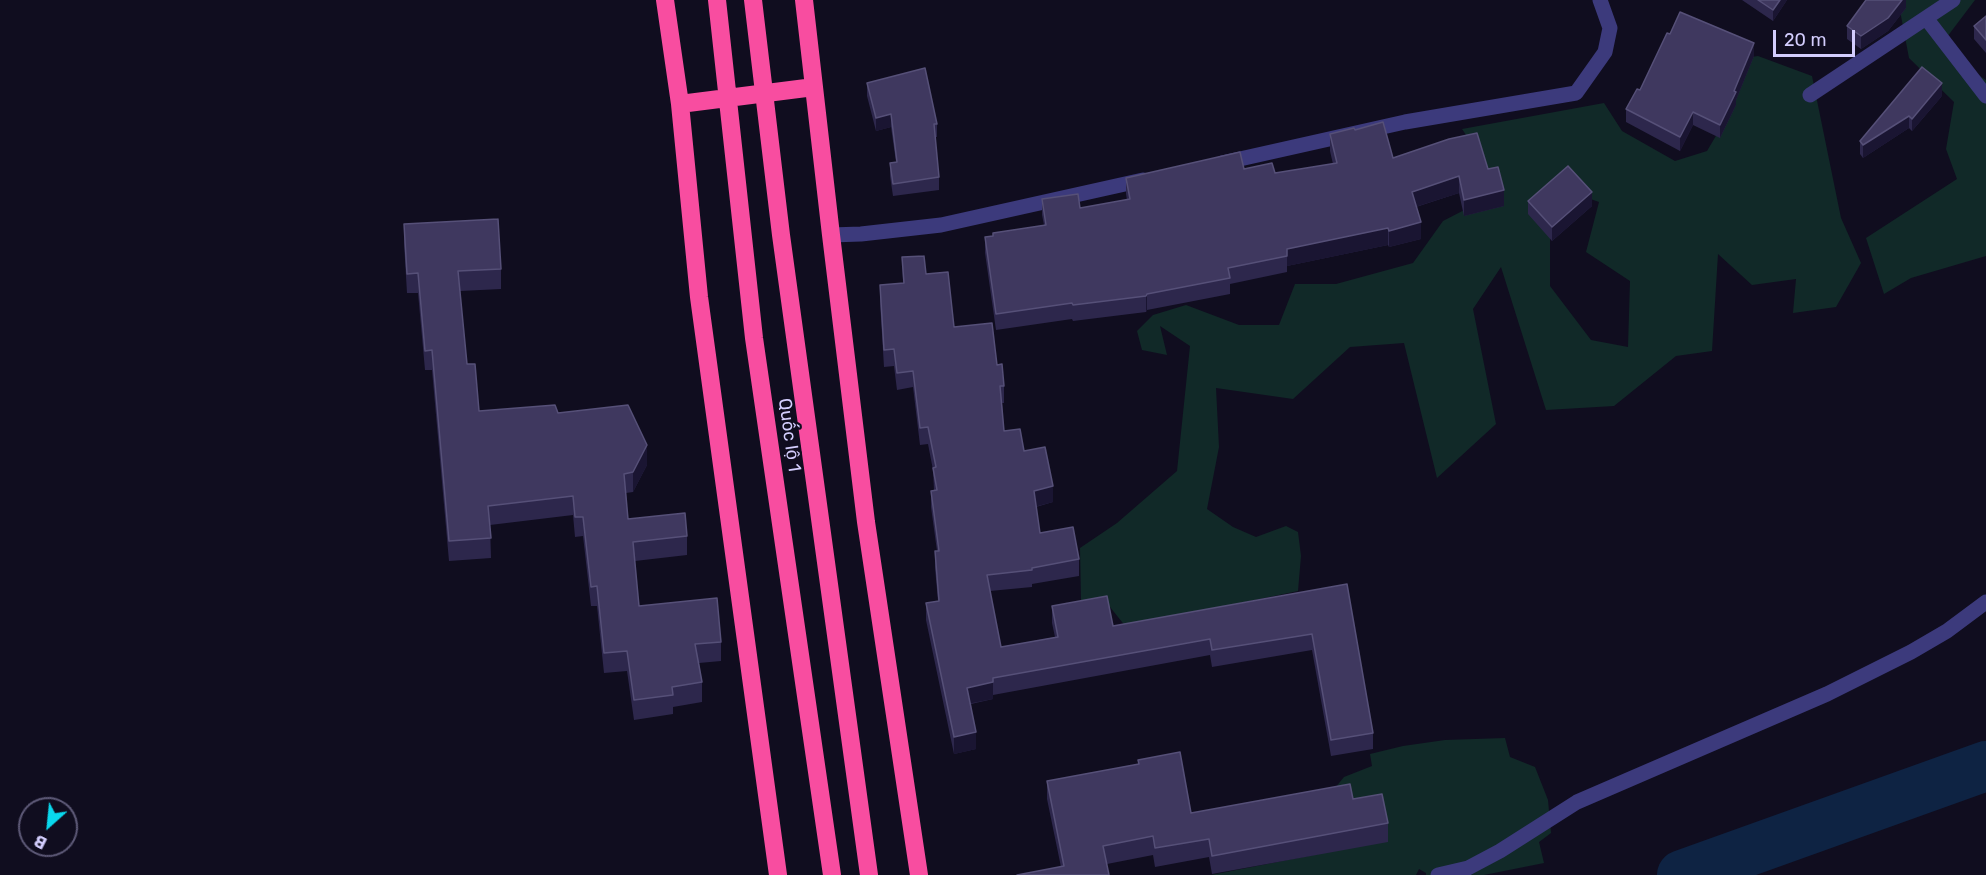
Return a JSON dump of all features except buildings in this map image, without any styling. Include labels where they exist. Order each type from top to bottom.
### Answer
[{"type":"highway","points":[[665,0],[680,104],[699,297],[778,875]]},
{"type":"highway","name":"Quốc lộ 1","points":[[717,0],[754,338],[832,875]]},
{"type":"highway","name":"Quốc lộ 1","points":[[753,0],[781,235],[868,875]]},
{"type":"highway","points":[[804,0],[866,522],[919,875]]},
{"type":"highway","points":[[680,104],[814,87]]},
{"type":"street","points":[[1206,166],[1405,122],[1576,93],[1605,52],[1610,28],[1600,0]]},
{"type":"street","points":[[1810,95],[1953,0]]},
{"type":"street","points":[[1926,18],[1986,96]]},
{"type":"street","points":[[831,236],[941,225],[1160,177]]},
{"type":"street","points":[[1437,875],[1468,868],[1500,851],[1577,802],[1848,683],[1947,632],[1986,602]]},
{"type":"green space","points":[[1898,0],[1975,0],[1944,41],[1974,72],[1986,80],[1986,256],[1911,278],[1884,294],[1866,238],[1957,179],[1946,149],[1954,102],[1909,58]]},
{"type":"green space","points":[[1758,56],[1812,76],[1841,218],[1861,263],[1836,307],[1793,313],[1796,279],[1752,285],[1718,254],[1712,351],[1676,356],[1614,406],[1546,410],[1501,267],[1473,309],[1496,424],[1437,478],[1404,343],[1350,347],[1293,399],[1216,388],[1219,447],[1207,509],[1233,527],[1256,537],[1286,526],[1298,532],[1301,556],[1298,591],[1126,627],[1110,607],[1081,600],[1080,548],[1117,523],[1177,471],[1190,346],[1160,326],[1167,355],[1142,350],[1137,331],[1153,315],[1186,305],[1239,325],[1279,325],[1295,284],[1336,284],[1413,263],[1443,221],[1503,190],[1462,129],[1604,103],[1622,131],[1675,161],[1707,151],[1730,112],[1730,60]],"holes":[[[1568,191],[1599,202],[1586,252],[1630,281],[1628,347],[1591,340],[1550,286],[1550,233]]]},
{"type":"green space","points":[[1505,738],[1510,757],[1535,767],[1548,800],[1551,833],[1539,842],[1544,863],[1484,875],[1426,875],[1419,869],[1416,875],[1211,875],[1379,842],[1330,794],[1344,777],[1372,766],[1370,754],[1403,746],[1445,740]]},
{"type":"waterway","points":[[1682,875],[1986,766]]}]
